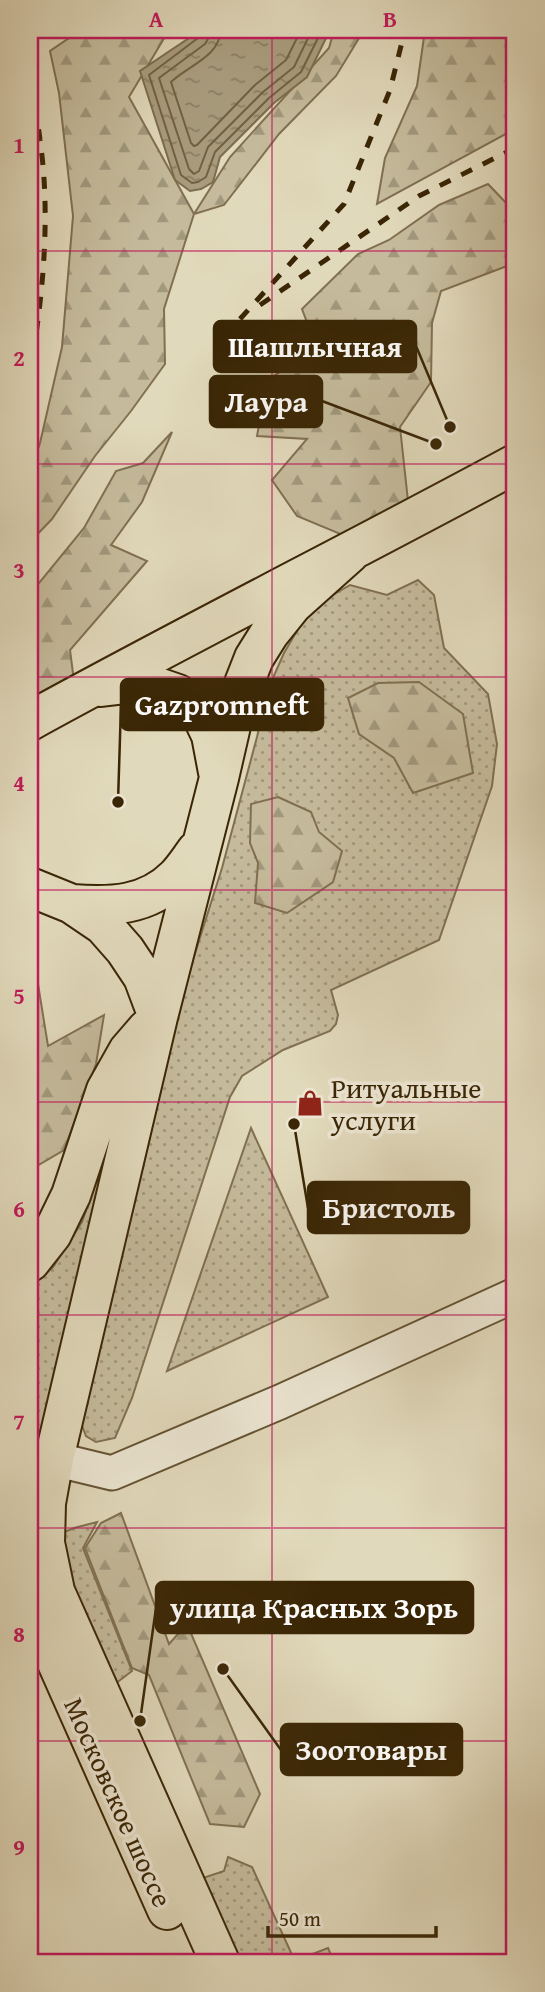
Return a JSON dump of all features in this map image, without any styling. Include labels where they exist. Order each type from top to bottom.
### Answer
[{"type":"main road","points":[[30,721],[240,607],[350,553],[515,464]]},
{"type":"main road","points":[[36,1600],[45,1543],[46,1503],[54,1459],[158,1017],[236,704],[254,658],[269,634],[293,604],[350,553]]},
{"type":"main road","points":[[90,688],[143,682],[178,694],[201,714],[211,736],[219,778]]},
{"type":"main road","points":[[72,904],[107,906],[133,902],[156,893],[177,877],[201,845]]},
{"type":"main road","points":[[30,887],[72,904],[103,925],[125,950],[143,977],[158,1017]]},
{"type":"main road","points":[[30,1262],[52,1234],[71,1195],[106,1090],[128,1051],[158,1017]]},
{"type":"main road","name":"Московское шоссе","points":[[30,1535],[36,1600],[191,1962]]},
{"type":"main road","name":"Московское шоссе","points":[[36,1600],[220,1962]]},
{"type":"street","points":[[54,1459],[112,1473],[280,1402],[515,1294]]},
{"type":"green space","points":[[81,30],[169,30],[129,97],[194,214],[164,309],[165,364],[95,456],[52,519],[30,542],[30,472],[40,443],[62,347],[73,216],[59,93],[50,51]]},
{"type":"green space","points":[[334,30],[364,30],[336,76],[279,134],[224,205],[194,214],[230,157],[329,48]]},
{"type":"green space","points":[[425,30],[504,30],[515,58],[515,126],[504,135],[377,204],[385,158],[417,86]]},
{"type":"green space","points":[[488,184],[508,205],[515,204],[515,263],[441,291],[432,323],[431,382],[400,427],[408,501],[345,536],[297,516],[272,480],[307,439],[257,436],[267,380],[317,349],[302,309],[358,254],[389,240],[439,205]]},
{"type":"green space","points":[[172,432],[142,502],[111,545],[147,561],[70,650],[74,681],[30,704],[30,594],[84,528],[116,471],[143,463]]},
{"type":"green space","points":[[418,580],[434,595],[444,648],[488,694],[497,744],[492,786],[439,940],[331,990],[338,1015],[336,1024],[330,1031],[283,1050],[242,1076],[230,1097],[132,1398],[115,1438],[96,1442],[86,1436],[81,1423],[167,1059],[192,963],[222,868],[268,689],[301,624],[326,599],[350,585],[387,595]]},
{"type":"green space","points":[[419,682],[463,714],[473,773],[413,793],[394,758],[359,734],[348,698],[378,683]]},
{"type":"green space","points":[[278,797],[311,812],[319,832],[342,851],[333,882],[287,913],[255,903],[258,863],[250,843],[251,804]]},
{"type":"green space","points":[[30,983],[38,984],[48,1046],[104,1015],[96,1064],[64,1150],[30,1170]]},
{"type":"green space","points":[[125,1099],[35,1458],[30,1459],[30,1288],[53,1267],[82,1222]]},
{"type":"green space","points":[[251,1128],[328,1297],[167,1371]]},
{"type":"green space","points":[[121,1513],[169,1644],[187,1624],[260,1794],[244,1827],[210,1824],[149,1675],[132,1668],[85,1548],[101,1523]]},
{"type":"green space","points":[[97,1522],[83,1548],[132,1671],[115,1684],[56,1549],[62,1533]]},
{"type":"green space","points":[[228,1857],[252,1867],[293,1957],[260,1956],[261,1962],[233,1962],[197,1880],[224,1871]]},
{"type":"green space","points":[[328,1948],[334,1962],[264,1962],[262,1958],[297,1960]]},
{"type":"water","points":[[201,30],[330,30],[307,77],[274,103],[220,157],[213,182],[201,189],[190,191],[175,180],[140,71]]},
{"type":"railway","points":[[240,319],[344,204],[390,90],[405,30]]},
{"type":"railway","points":[[30,82],[38,126],[45,198],[42,286],[30,372]]},
{"type":"railway","points":[[260,305],[419,196],[515,148]]},
{"type":"place","name":"Шашлычная","points":[[450,427]]},
{"type":"place","name":"Лаура","points":[[436,444]]},
{"type":"place","name":"Gazpromneft","points":[[118,802]]},
{"type":"place","name":"Ритуальные услуги","points":[[310,1103]]},
{"type":"place","name":"Бристоль","points":[[294,1124]]},
{"type":"place","name":"Зоотовары","points":[[223,1669]]},
{"type":"place","name":"улица Красных Зорь","points":[[140,1721]]}]
